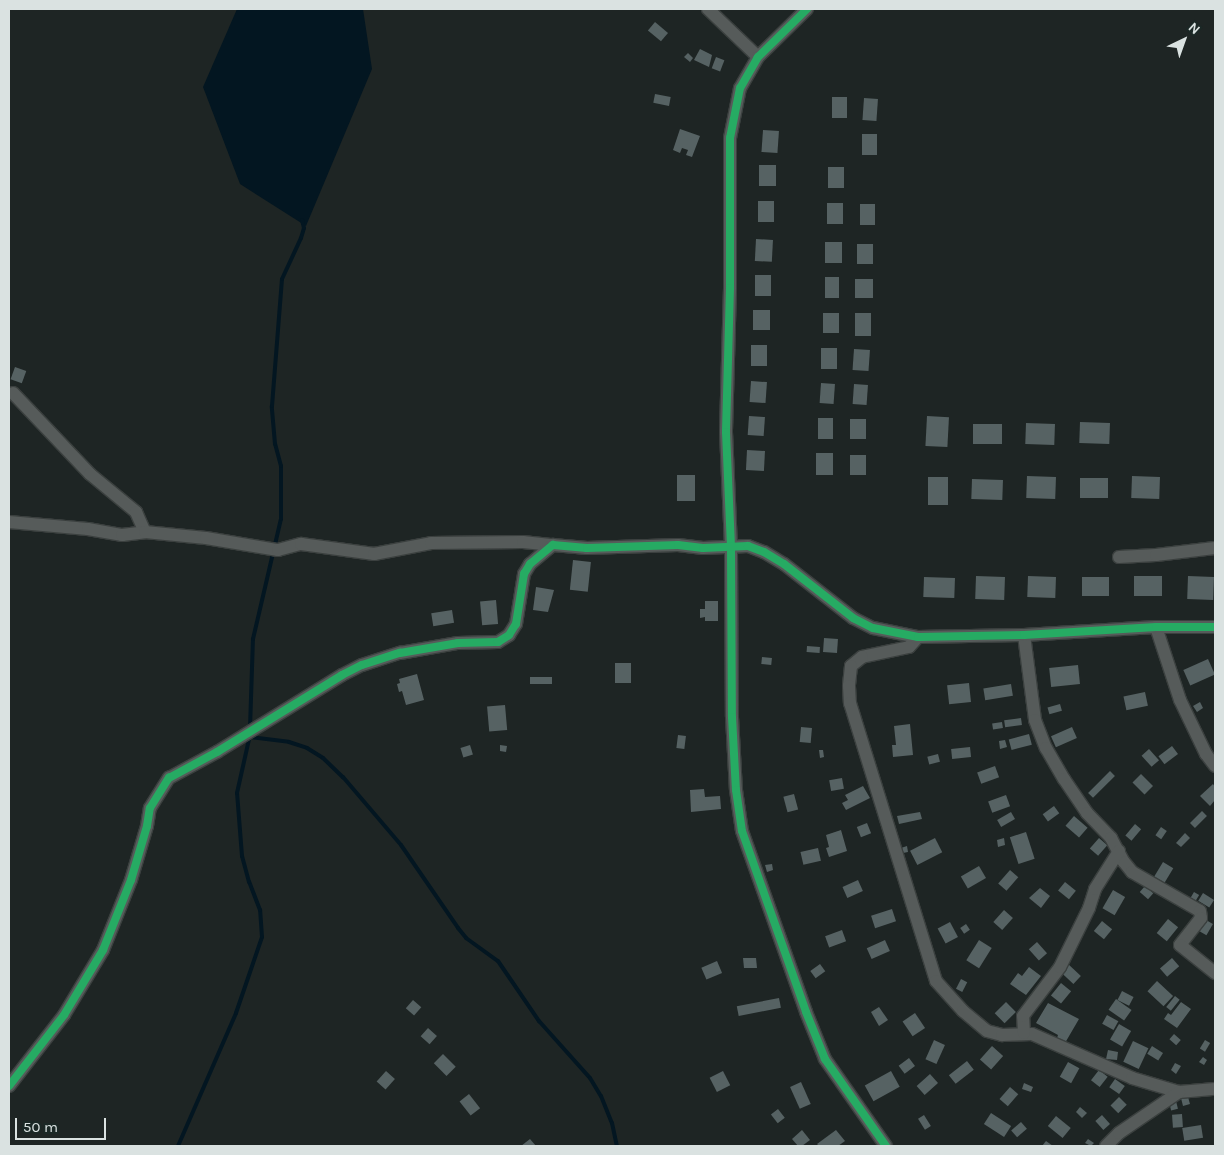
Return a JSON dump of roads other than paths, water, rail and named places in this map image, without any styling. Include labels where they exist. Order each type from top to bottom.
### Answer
[{"type":"street","points":[[708,9],[758,57]]},
{"type":"street","points":[[807,9],[758,57],[740,88],[734,111],[730,147],[730,288],[726,432],[730,547],[732,717],[736,790],[742,831],[782,949],[825,1059],[886,1146]]},
{"type":"street","points":[[13,393],[90,474],[136,512],[145,532]]},
{"type":"street","points":[[9,522],[88,529],[122,535],[145,532],[206,538],[278,550],[301,544],[374,554],[431,542],[523,542],[587,548],[678,545],[703,548],[748,546],[764,552],[784,564],[853,618],[874,628],[918,637],[1024,635],[1156,627],[1215,627]]},
{"type":"street","points":[[9,1086],[64,1015],[103,950],[131,880],[147,826],[150,808],[169,778],[217,752],[342,675],[362,666],[400,652],[458,643],[498,642],[509,635],[516,624],[524,574],[530,564],[553,545]]},
{"type":"street","points":[[1118,557],[1156,555],[1215,548]]},
{"type":"street","points":[[1156,627],[1180,700],[1206,754],[1215,766]]},
{"type":"street","points":[[1024,635],[1036,720],[1046,748],[1064,779],[1088,813],[1111,838],[1124,862],[1139,876],[1200,911],[1201,918],[1180,945],[1215,973]]},
{"type":"street","points":[[918,637],[909,648],[862,658],[851,666],[849,676],[850,703],[936,981],[963,1011],[987,1031],[1002,1035],[1024,1033],[1049,1040],[1082,1058],[1132,1078],[1179,1092],[1215,1089]]},
{"type":"street","points":[[1024,1033],[1023,1016],[1060,967],[1090,908],[1095,889],[1119,851]]},
{"type":"street","points":[[1106,1146],[1119,1133],[1179,1092]]},
{"type":"water","points":[[237,9],[363,9],[372,69],[306,226],[240,184],[203,87]]},
{"type":"waterway","points":[[250,728],[253,639],[281,519],[281,466],[275,444],[272,406],[282,279],[301,238],[304,228],[302,220]]},
{"type":"waterway","points":[[178,1146],[236,1013],[262,937],[260,910],[249,882],[242,856],[237,793],[250,735]]},
{"type":"waterway","points":[[250,737],[289,742],[307,748],[323,758],[343,777],[401,845],[466,938],[498,961],[539,1021],[590,1078],[601,1096],[612,1123],[617,1146]]}]
